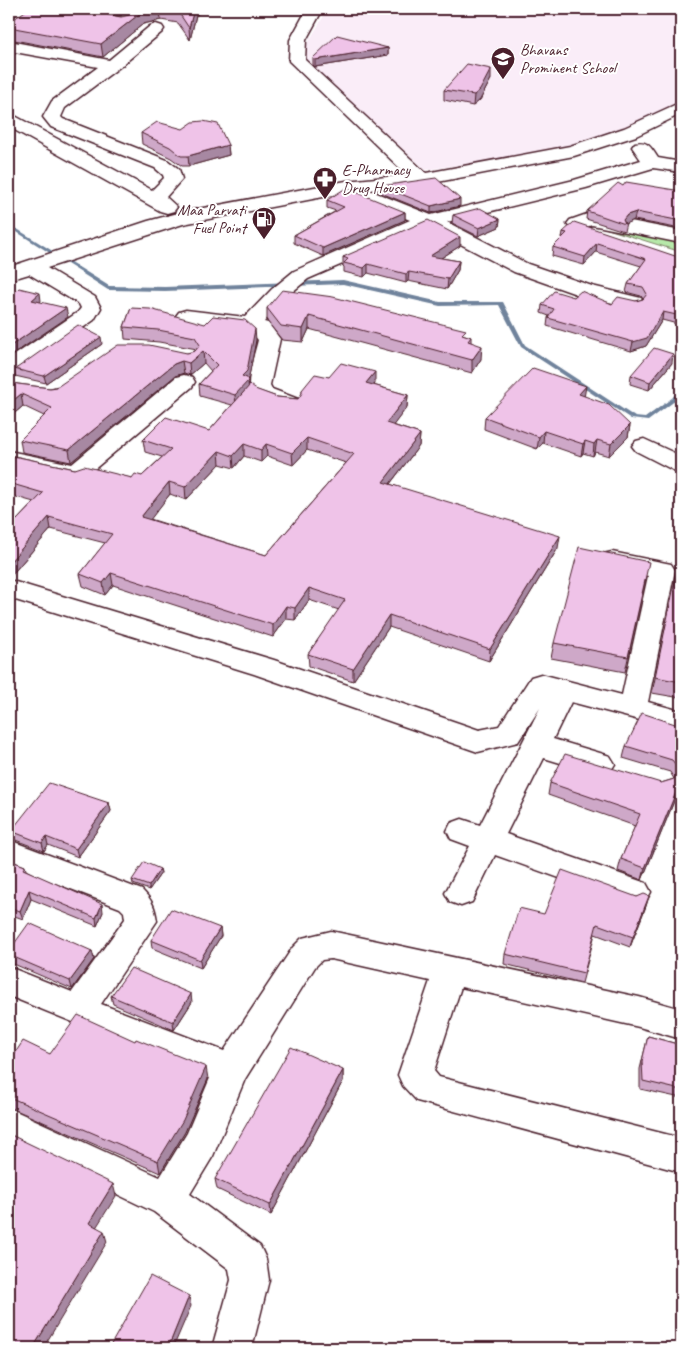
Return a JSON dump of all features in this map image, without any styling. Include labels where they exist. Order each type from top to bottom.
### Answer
[{"type":"street","points":[[315,9],[297,42],[294,51],[297,61],[422,178]]},
{"type":"street","points":[[25,128],[52,117],[58,105],[156,29],[139,26]]},
{"type":"street","points":[[9,46],[112,65]]},
{"type":"street","points":[[9,274],[93,245],[182,218],[346,187],[422,178],[574,151],[630,132],[681,107]]},
{"type":"street","points":[[52,117],[57,123],[161,164],[172,173],[173,179],[162,192],[152,197]]},
{"type":"street","points":[[9,120],[152,197],[182,218]]},
{"type":"street","points":[[630,132],[649,158]]},
{"type":"street","points":[[9,138],[133,204],[155,225]]},
{"type":"street","points":[[588,146],[681,166]]},
{"type":"street","points":[[250,324],[301,275],[429,220],[603,177],[649,158]]},
{"type":"street","points":[[603,177],[638,184]]},
{"type":"street","points":[[346,187],[429,220],[521,268],[586,291],[634,302]]},
{"type":"street","points":[[662,252],[577,224],[590,219],[681,237]]},
{"type":"street","points":[[12,380],[87,316],[91,308],[88,301],[34,266]]},
{"type":"street","points":[[186,316],[250,324],[260,328],[270,339],[259,386],[262,393],[290,404]]},
{"type":"street","points":[[9,458],[77,472],[184,382]]},
{"type":"street","points":[[644,446],[681,465]]},
{"type":"street","points":[[592,556],[672,572],[633,708]]},
{"type":"street","points":[[9,588],[264,667],[478,740],[508,734],[541,684],[681,721]]},
{"type":"street","points":[[461,893],[475,836],[536,745],[562,689]]},
{"type":"street","points":[[536,745],[621,771]]},
{"type":"street","points":[[475,836],[635,892]]},
{"type":"street","points":[[9,852],[131,899],[139,907],[141,921],[78,1010]]},
{"type":"street","points":[[167,1199],[200,1144],[232,1070],[304,957],[313,948],[331,945],[638,1012],[681,1024]]},
{"type":"street","points":[[450,971],[415,1075],[429,1090],[681,1156]]},
{"type":"street","points":[[9,981],[232,1070]]},
{"type":"street","points":[[9,1124],[167,1199],[228,1243],[246,1259],[250,1280],[232,1348]]},
{"type":"shaded area","name":"Bhavans Prominent School","points":[[328,9],[681,9],[681,103],[584,146],[426,170],[300,56]]},
{"type":"green space","points":[[595,225],[681,239],[681,252]]},
{"type":"building","points":[[28,9],[77,9],[121,17],[129,15],[138,9],[154,9],[142,12],[101,44],[9,27],[9,20],[14,19]]},
{"type":"building","points":[[168,9],[194,9],[189,28],[177,10]]},
{"type":"building","points":[[337,35],[388,48],[315,60],[313,58]]},
{"type":"building","points":[[467,64],[491,69],[480,90],[474,95],[444,90]]},
{"type":"building","points":[[203,121],[218,124],[228,145],[188,156],[181,156],[170,147],[141,133],[157,122],[183,129],[193,122]]},
{"type":"building","points":[[436,178],[460,199],[431,206],[381,186]]},
{"type":"building","points":[[626,182],[681,191],[681,221],[636,212],[627,215],[623,220],[625,224],[587,211],[618,183],[623,186]]},
{"type":"building","points":[[346,188],[405,212],[323,248],[294,235],[344,207],[327,200]]},
{"type":"building","points":[[480,208],[500,219],[479,228],[453,215]]},
{"type":"building","points":[[428,220],[460,237],[430,256],[459,261],[448,279],[409,272],[406,274],[368,264],[364,268],[344,263],[348,259],[343,257]]},
{"type":"building","points":[[574,222],[681,258],[681,316],[663,312],[647,338],[633,342],[548,318],[554,309],[542,305],[554,291],[574,297],[581,291],[612,304],[618,297],[636,301],[643,299],[647,294],[643,287],[628,284],[646,259],[597,243],[585,257],[553,247],[567,233],[563,232]]},
{"type":"building","points":[[19,288],[40,293],[32,300],[66,308],[9,347],[9,297]]},
{"type":"building","points":[[282,290],[333,297],[466,330],[462,334],[471,337],[468,341],[482,346],[472,360],[309,316],[303,329],[281,326],[267,308]]},
{"type":"building","points":[[131,308],[150,309],[205,324],[213,316],[245,320],[255,329],[247,371],[242,376],[247,378],[248,381],[235,395],[199,384],[217,365],[203,351],[189,363],[182,361],[174,364],[69,450],[20,440],[52,408],[21,394],[9,404],[9,382],[50,388],[57,387],[118,345],[149,345],[187,353],[195,351],[200,345],[195,337],[158,330],[124,327]]},
{"type":"building","points":[[78,325],[101,337],[44,376],[14,369],[17,368]]},
{"type":"building","points":[[654,348],[673,354],[650,382],[631,375]]},
{"type":"building","points":[[341,363],[375,372],[366,383],[408,395],[386,423],[420,434],[383,482],[560,536],[490,649],[389,615],[353,669],[308,654],[345,600],[309,588],[295,608],[286,606],[273,625],[111,573],[103,583],[80,574],[112,534],[49,517],[9,563],[9,518],[17,520],[43,493],[9,483],[9,455],[75,469],[84,466],[132,478],[135,474],[142,476],[171,449],[143,440],[166,417],[209,431],[250,385],[255,389],[277,397],[298,399],[302,390],[315,374],[329,377]],"holes":[[[307,438],[354,454],[266,555],[141,517],[169,482],[185,487],[219,451],[233,456],[244,444],[261,450],[266,444],[292,453]]]},
{"type":"building","points":[[533,368],[586,386],[579,394],[609,405],[630,425],[611,444],[597,440],[594,444],[585,441],[583,444],[544,431],[539,437],[485,417]]},
{"type":"building","points":[[579,547],[649,562],[628,657],[554,643]]},
{"type":"building","points":[[678,567],[681,567],[681,682],[655,677]]},
{"type":"building","points":[[642,713],[681,726],[681,780],[645,868],[621,859],[640,814],[550,783],[565,754],[661,783],[674,779],[679,769],[672,760],[626,746]]},
{"type":"building","points":[[49,783],[109,803],[76,849],[46,837],[42,843],[11,831]]},
{"type":"building","points":[[9,860],[25,866],[23,869],[102,904],[96,918],[29,890],[20,911],[9,907]]},
{"type":"building","points":[[144,862],[160,869],[149,886],[132,880]]},
{"type":"building","points":[[562,870],[637,897],[644,894],[649,896],[633,937],[597,924],[584,973],[505,954],[519,908],[544,914]]},
{"type":"building","points":[[171,909],[220,928],[200,960],[151,940]]},
{"type":"building","points":[[29,923],[92,951],[70,981],[9,955],[9,951]]},
{"type":"building","points":[[131,968],[191,994],[173,1022],[111,996]]},
{"type":"building","points":[[78,1015],[135,1041],[136,1039],[206,1067],[183,1120],[158,1161],[9,1097],[9,1062],[23,1041],[50,1054]]},
{"type":"building","points":[[648,1036],[681,1045],[681,1090],[643,1081],[642,1061]]},
{"type":"building","points":[[291,1047],[343,1070],[270,1205],[215,1179]]},
{"type":"building","points":[[9,1134],[113,1184],[89,1223],[104,1231],[33,1348],[9,1348]]},
{"type":"building","points":[[150,1276],[189,1296],[168,1348],[109,1348]]},
{"type":"waterway","points":[[9,225],[108,288],[165,289],[343,282],[440,304],[501,303],[523,346],[633,418],[646,420],[674,399],[681,391]]},
{"type":"place","name":"Bhavans Prominent School","points":[[503,80]]},
{"type":"place","name":"E-Pharmacy Drug House","points":[[325,200]]},
{"type":"place","name":"Maa Parvati Fuel Point","points":[[264,240]]}]
